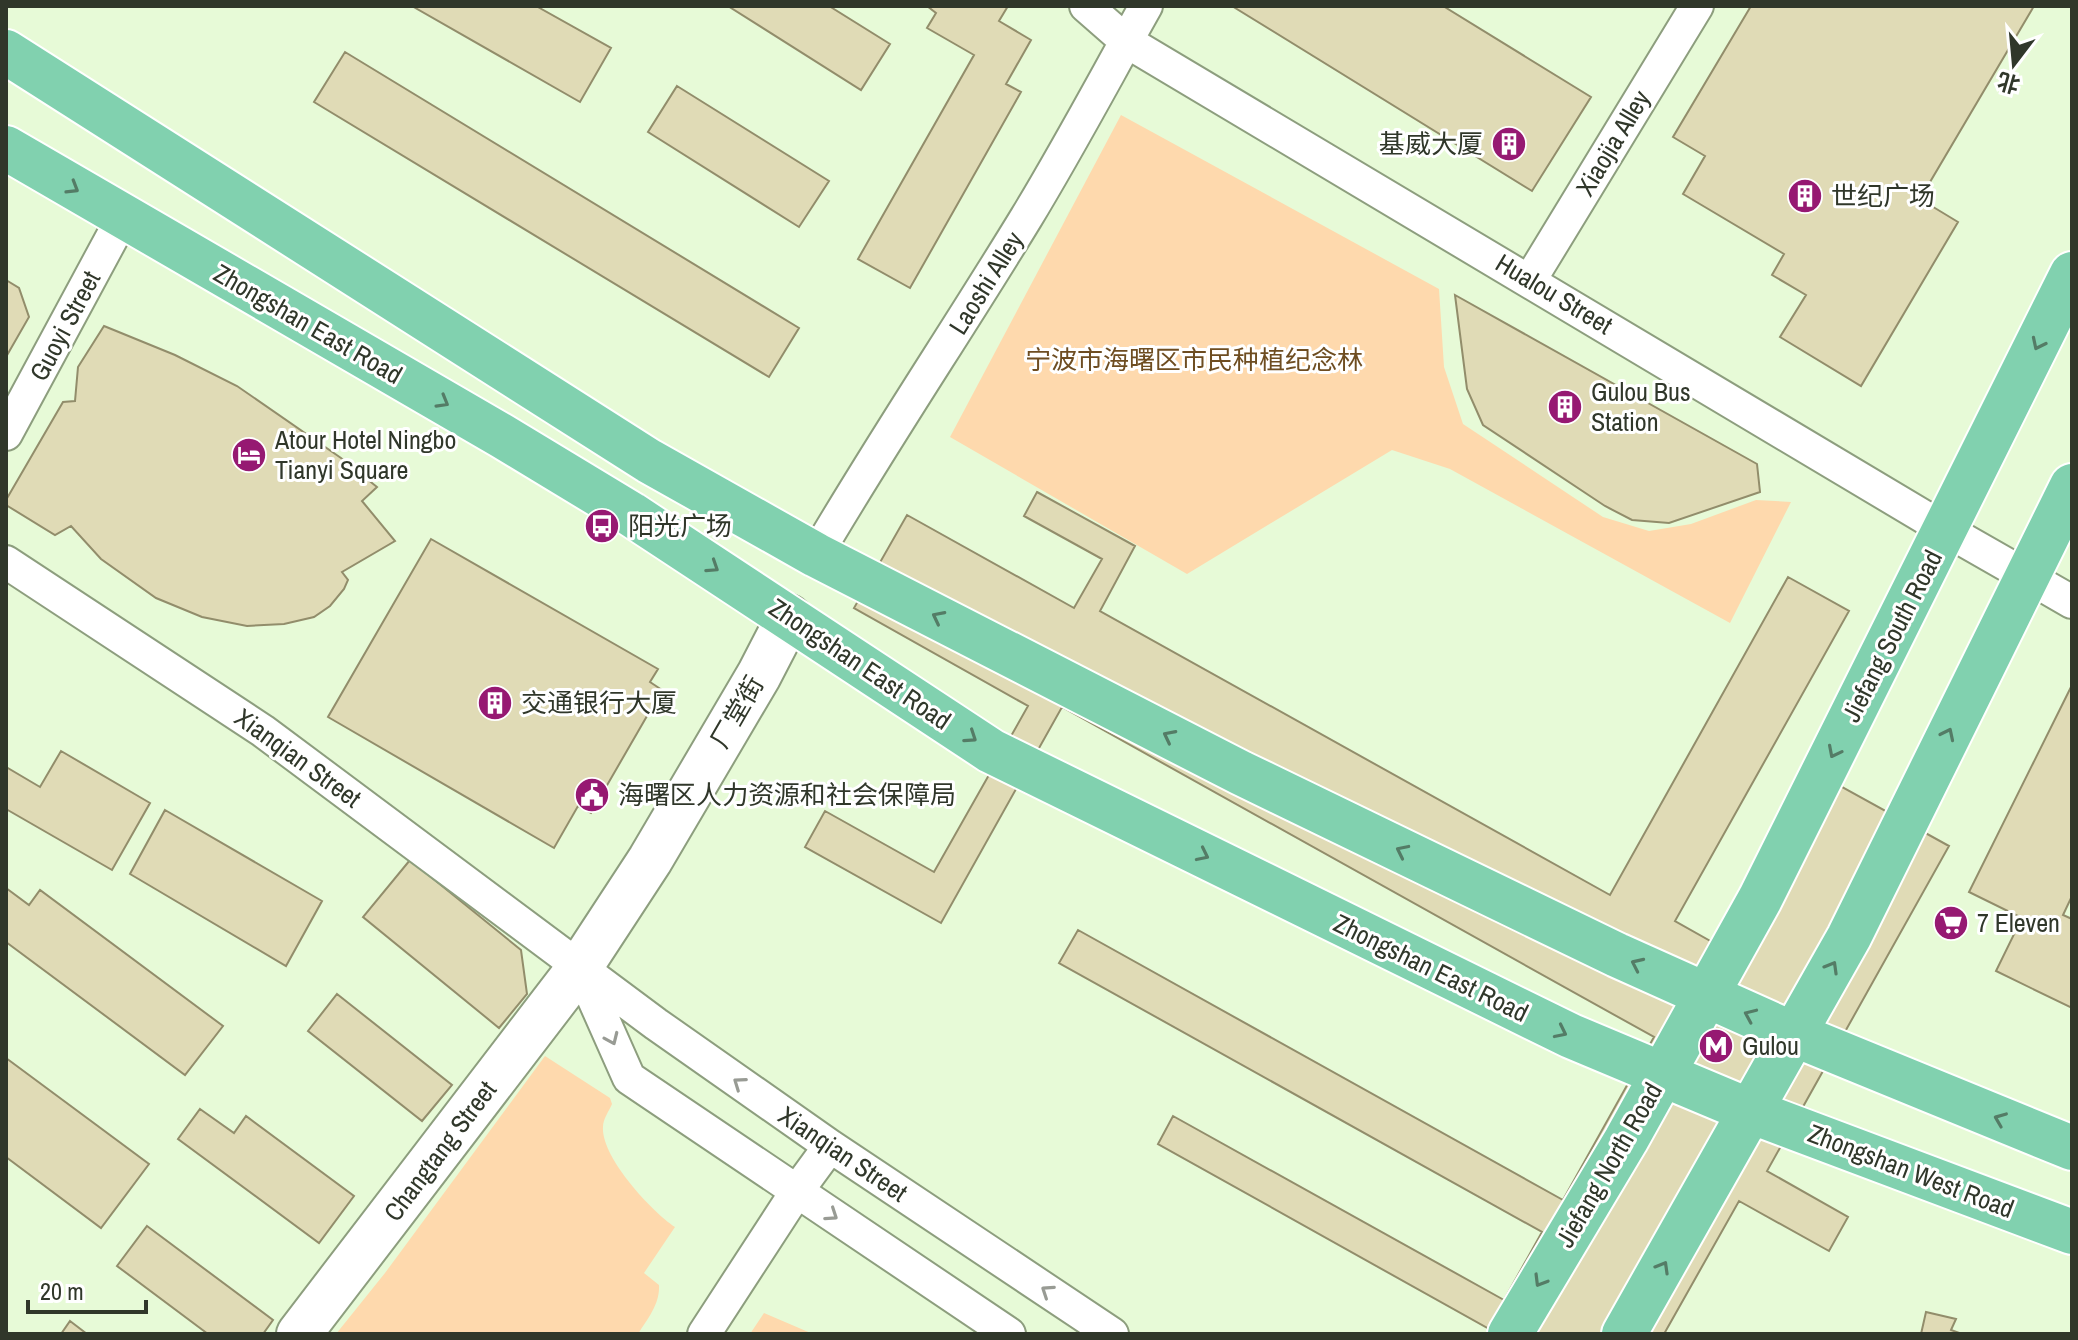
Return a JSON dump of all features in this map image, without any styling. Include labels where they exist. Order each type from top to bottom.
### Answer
[{"type":"main road","points":[[6,52],[649,461],[816,555],[1241,773],[1707,996],[2072,1148]]},
{"type":"main road","name":"Zhongshan East Road","points":[[6,148],[631,514],[991,751],[1533,1018],[1661,1076],[1750,1111]]},
{"type":"main road","name":"Jiefang South Road","points":[[1707,996],[1760,899],[2072,274]]},
{"type":"main road","points":[[1624,1334],[1849,937],[2072,486]]},
{"type":"main road","name":"Jiefang North Road","points":[[1510,1334],[1626,1140],[1707,996]]},
{"type":"main road","name":"Zhongshan West Road","points":[[1750,1111],[2072,1232]]},
{"type":"street","name":"Hualou Street","points":[[1086,6],[1126,41],[2072,602]]},
{"type":"street","name":"Laoshi Alley","points":[[816,555],[1028,215],[1146,6]]},
{"type":"street","name":"Xiaojia Alley","points":[[1530,280],[1697,6]]},
{"type":"street","name":"Guoyi Street","points":[[6,434],[123,217]]},
{"type":"street","name":"Xianqian Street","points":[[6,562],[263,731],[656,1024],[830,1146],[1112,1334]]},
{"type":"street","name":"厂堂街","points":[[580,967],[650,860],[759,675],[789,617]]},
{"type":"street","name":"Xianqian Street","points":[[580,967],[629,1078],[1009,1334]]},
{"type":"street","name":"Changtang Street","points":[[299,1334],[580,967]]},
{"type":"street","points":[[704,1334],[830,1146]]},
{"type":"green space","name":"宁波市海曙区市民种植纪念林","points":[[1121,115],[1439,289],[1444,367],[1463,424],[1603,517],[1649,531],[1691,524],[1756,500],[1791,502],[1730,623],[1450,469],[1392,450],[1187,574],[950,437]]},
{"type":"green space","points":[[545,1056],[610,1098],[612,1104],[603,1127],[610,1153],[641,1196],[675,1227],[644,1273],[659,1285],[659,1292],[653,1311],[638,1334],[336,1334],[385,1273]]},
{"type":"green space","points":[[764,1313],[813,1334],[750,1334]]},
{"type":"building","points":[[412,6],[536,6],[611,48],[580,102]]},
{"type":"building","points":[[728,6],[829,6],[890,44],[861,90]]},
{"type":"building","points":[[927,6],[1008,6],[999,21],[1031,40],[1006,84],[1021,92],[910,288],[858,259],[974,55],[927,28],[936,13]]},
{"type":"building","name":"基威大厦","points":[[1232,6],[1443,6],[1591,97],[1532,191]]},
{"type":"building","name":"世纪广场","points":[[1751,6],[2034,6],[1920,199],[1958,222],[1861,386],[1780,337],[1806,295],[1772,275],[1784,254],[1683,194],[1705,156],[1673,137]]},
{"type":"building","points":[[345,52],[799,328],[769,377],[314,102]]},
{"type":"building","points":[[677,86],[829,181],[799,227],[648,132]]},
{"type":"building","points":[[6,280],[19,288],[29,317],[6,357]]},
{"type":"building","name":"Gulou Bus Station","points":[[1455,295],[1757,464],[1760,492],[1669,523],[1632,520],[1605,506],[1483,425],[1467,389]]},
{"type":"building","points":[[104,326],[175,355],[237,386],[341,458],[377,487],[362,501],[395,541],[342,572],[348,580],[344,589],[330,606],[314,617],[284,624],[247,626],[202,617],[156,598],[101,559],[71,526],[55,535],[6,505],[6,500],[63,402],[75,401],[78,367]]},
{"type":"building","name":"Gulou","points":[[1037,492],[1135,546],[1100,611],[1610,895],[1788,577],[1849,611],[1675,921],[1737,956],[1835,783],[1949,846],[1767,1171],[1848,1217],[1829,1251],[1739,1201],[1664,1334],[1487,1334],[1489,1329],[1158,1144],[1173,1116],[1504,1300],[1542,1232],[1059,963],[1078,930],[1563,1200],[1654,1037],[1062,707],[941,923],[805,847],[825,811],[934,872],[1028,706],[854,608],[907,515],[1074,608],[1102,559],[1024,516]]},
{"type":"building","name":"交通银行大厦","points":[[431,539],[658,669],[650,682],[662,690],[591,813],[578,806],[554,848],[328,717]]},
{"type":"building","points":[[2072,685],[2072,896],[2063,915],[2072,919],[2072,1008],[1996,971],[2022,918],[1969,892]]},
{"type":"building","points":[[61,751],[150,803],[112,870],[6,809],[6,767],[40,787]]},
{"type":"building","points":[[165,810],[322,901],[286,966],[130,874]]},
{"type":"building","points":[[410,860],[521,950],[527,994],[499,1028],[363,917]]},
{"type":"building","points":[[6,888],[29,905],[40,890],[223,1026],[185,1075],[6,942]]},
{"type":"building","points":[[337,994],[452,1085],[422,1121],[308,1031]]},
{"type":"building","points":[[6,1058],[149,1164],[101,1228],[6,1157]]},
{"type":"building","points":[[200,1109],[234,1133],[246,1116],[354,1196],[319,1243],[178,1139]]},
{"type":"building","points":[[147,1226],[273,1320],[263,1334],[208,1334],[117,1266]]},
{"type":"building","points":[[1926,1312],[1956,1319],[1951,1330],[1962,1334],[1921,1334]]},
{"type":"building","points":[[70,1321],[87,1334],[61,1334]]},
{"type":"place","name":"基威大厦","points":[[1509,144]]},
{"type":"place","name":"世纪广场","points":[[1805,196]]},
{"type":"place","name":"Gulou Bus Station","points":[[1565,407]]},
{"type":"place","name":"Atour Hotel Ningbo Tianyi Square","points":[[249,455]]},
{"type":"place","name":"阳光广场","points":[[602,526]]},
{"type":"place","name":"交通银行大厦","points":[[495,703]]},
{"type":"place","name":"海曙区人力资源和社会保障局","points":[[592,795]]},
{"type":"place","name":"7 Eleven","points":[[1951,923]]},
{"type":"place","name":"Gulou","points":[[1716,1046]]}]
